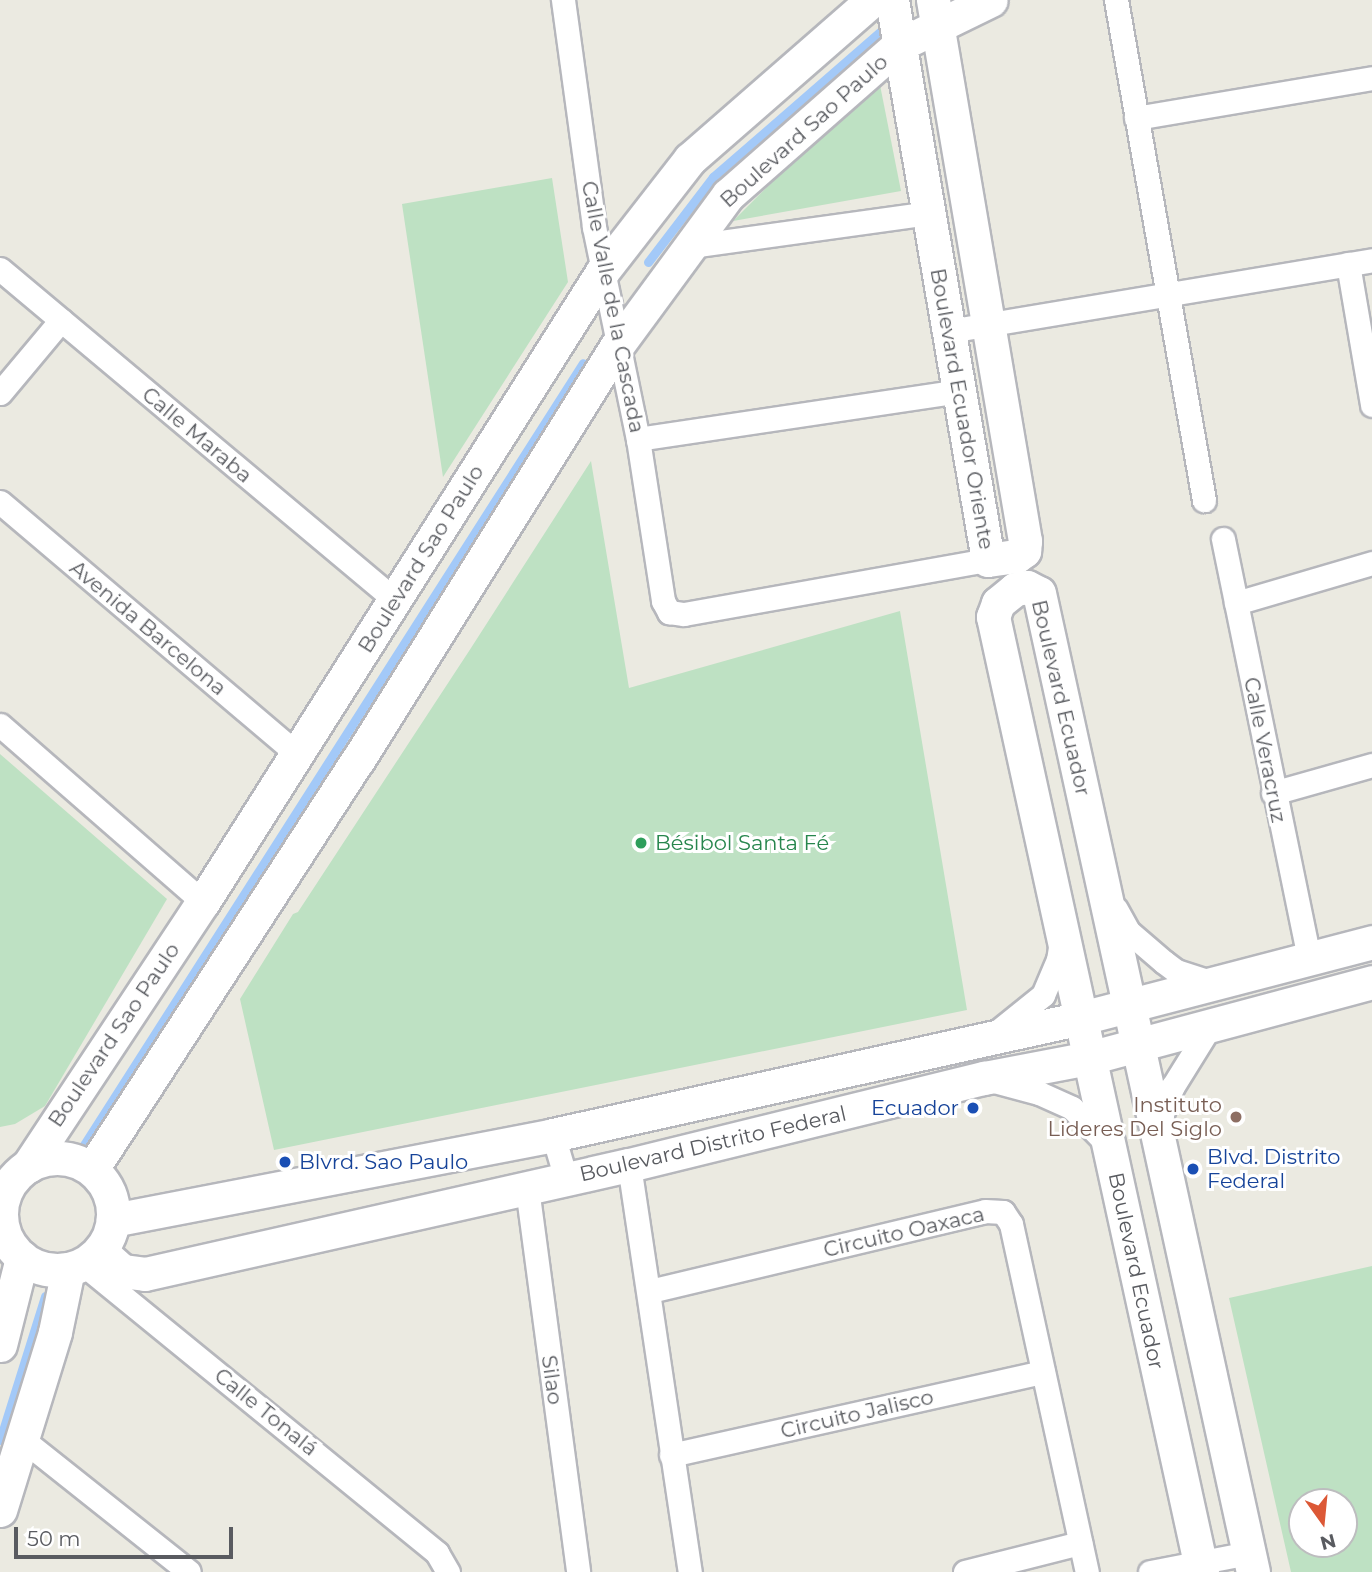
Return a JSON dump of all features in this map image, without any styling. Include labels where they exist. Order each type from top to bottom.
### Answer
[{"type":"street","name":"Calle Valle de la Cascada","points":[[563,0],[602,272],[638,439],[663,601],[669,612],[684,614],[988,561]]},
{"type":"street","name":"Boulevard Sao Paulo","points":[[14,1170],[203,902],[602,272],[690,159],[872,0]]},
{"type":"street","name":"Boulevard Ecuador Oriente","points":[[892,0],[988,561],[1017,556],[1024,551],[1025,541],[935,13]]},
{"type":"street","name":"Boulevard Sao Paulo","points":[[92,1169],[358,760],[617,346],[728,195],[935,13],[991,0]]},
{"type":"street","points":[[1116,0],[1204,499]]},
{"type":"street","points":[[1136,118],[1372,79]]},
{"type":"street","points":[[691,246],[928,213]]},
{"type":"street","points":[[949,331],[1372,260]]},
{"type":"street","points":[[1348,264],[1372,405]]},
{"type":"street","name":"Calle Maraba","points":[[0,269],[395,600]]},
{"type":"street","points":[[0,393],[61,320]]},
{"type":"street","points":[[638,439],[959,391]]},
{"type":"street","name":"Avenida Barcelona","points":[[0,502],[297,754]]},
{"type":"street","name":"Calle Veracruz","points":[[1223,539],[1273,793],[1310,961]]},
{"type":"street","points":[[1236,603],[1372,563]]},
{"type":"street","name":"Boulevard Ecuador","points":[[1201,1567],[993,617],[998,603],[1015,589],[1027,587],[1039,593],[1251,1563]]},
{"type":"street","points":[[0,725],[203,902]]},
{"type":"street","points":[[1273,793],[1372,765]]},
{"type":"street","points":[[1103,887],[1129,932],[1147,948],[1176,971],[1216,984]]},
{"type":"street","points":[[989,1038],[1043,995],[1058,960],[1062,935]]},
{"type":"street","name":"Boulevard Distrito Federal","points":[[113,1220],[553,1135],[1081,1018],[1372,943]]},
{"type":"street","name":"Boulevard Distrito Federal","points":[[84,1261],[121,1271],[145,1273],[629,1165],[984,1079],[1089,1058],[1209,1028],[1372,982]]},
{"type":"street","points":[[1159,1143],[1162,1114],[1173,1086],[1209,1028]]},
{"type":"street","points":[[984,1079],[1039,1093],[1072,1108],[1109,1146]]},
{"type":"street","points":[[553,1135],[566,1179]]},
{"type":"street","points":[[0,1510],[55,1332],[84,1261],[113,1220],[113,1201],[105,1183],[92,1169],[77,1161],[43,1159],[14,1170],[1,1209],[1,1226],[10,1244],[22,1258],[52,1270],[84,1261]]},
{"type":"street","points":[[629,1165],[690,1572]]},
{"type":"street","name":"Silao","points":[[527,1188],[578,1572]]},
{"type":"street","name":"Circuito Oaxaca","points":[[650,1292],[985,1211],[1003,1212],[1011,1224],[1087,1572]]},
{"type":"street","points":[[0,1345],[22,1258]]},
{"type":"street","name":"Calle Tonalá","points":[[84,1261],[426,1544],[447,1568]]},
{"type":"street","name":"Circuito Jalisco","points":[[671,1455],[1043,1372]]},
{"type":"street","points":[[22,1439],[189,1572]]},
{"type":"street","points":[[965,1572],[1080,1544]]},
{"type":"street","points":[[1150,1572],[1251,1563]]},
{"type":"green space","points":[[880,85],[901,191],[733,221],[812,142]]},
{"type":"green space","points":[[552,178],[568,282],[443,477],[402,204]]},
{"type":"green space","name":"Bésibol Santa Fé","points":[[591,461],[629,688],[900,611],[967,1010],[274,1150],[240,999]]},
{"type":"green space","points":[[0,754],[167,899],[45,1106],[15,1124],[0,1127]]},
{"type":"green space","points":[[1372,1266],[1372,1572],[1291,1572],[1229,1298]]},
{"type":"waterway","points":[[648,262],[713,177],[883,29]]},
{"type":"waterway","points":[[82,1148],[583,363]]},
{"type":"waterway","points":[[0,1440],[45,1296]]},
{"type":"place","name":"Bésibol Santa Fé","points":[[641,843]]},
{"type":"place","name":"Ecuador","points":[[973,1108]]},
{"type":"place","name":"Instituto Lideres Del Siglo","points":[[1236,1117]]},
{"type":"place","name":"Blvrd. Sao Paulo","points":[[285,1162]]},
{"type":"place","name":"Blvd. Distrito Federal","points":[[1193,1169]]}]
